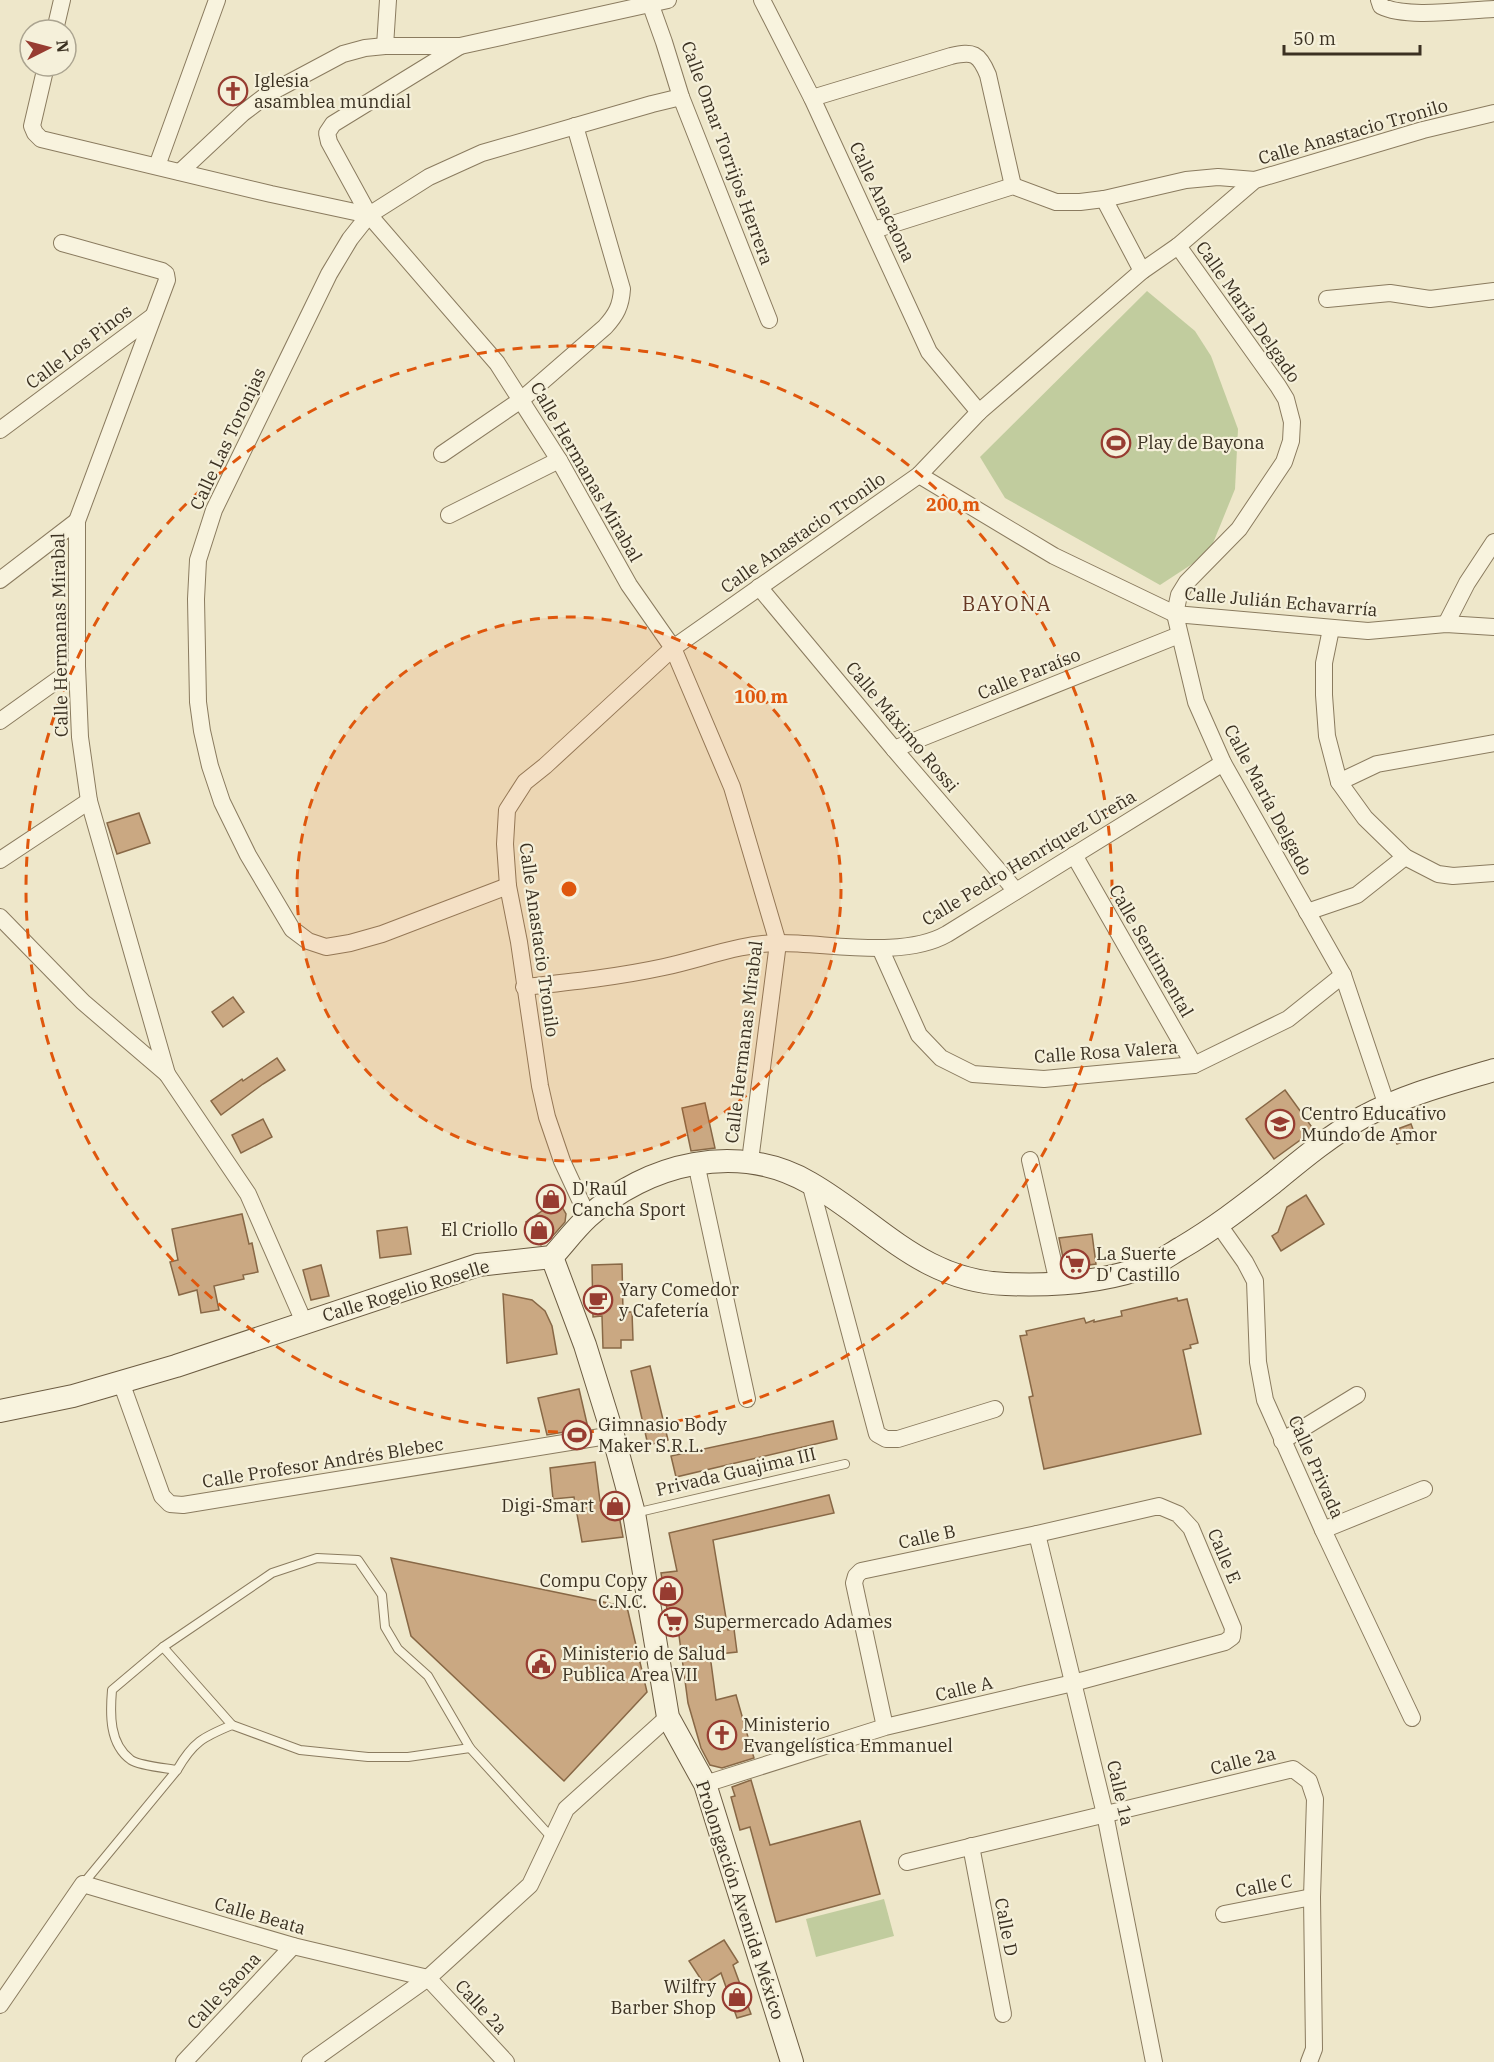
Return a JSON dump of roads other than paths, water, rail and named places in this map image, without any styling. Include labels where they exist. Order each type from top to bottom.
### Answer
[{"type":"street","points":[[58,18],[62,0]]},
{"type":"street","points":[[157,166],[217,0]]},
{"type":"street","points":[[385,46],[388,0]]},
{"type":"street","points":[[180,172],[236,119],[268,94],[343,54],[385,46],[460,46],[650,2],[668,0]]},
{"type":"street","name":"Calle Anacaona","points":[[762,0],[812,98],[929,352],[979,412]]},
{"type":"street","points":[[1378,0],[1381,6],[1389,10],[1411,13],[1494,9]]},
{"type":"street","name":"Calle Omar Torrijos Herrera","points":[[650,2],[681,97],[769,320]]},
{"type":"street","name":"Calle Hermanas Mirabal","points":[[460,46],[333,124],[327,133],[329,142],[369,215],[497,363],[559,460],[629,585],[673,648],[732,788],[778,943],[750,1161]]},
{"type":"street","points":[[812,98],[966,52],[975,55],[983,61],[988,75],[1013,186]]},
{"type":"street","points":[[43,78],[32,126],[41,139],[369,215]]},
{"type":"street","name":"Calle Las Toronjas","points":[[508,886],[382,934],[350,943],[326,947],[308,941],[292,929],[248,855],[222,802],[210,766],[198,702],[196,578],[198,560],[214,510],[329,274],[350,239],[369,215],[429,177],[482,153],[681,97]]},
{"type":"street","name":"Calle Anastacio Tronilo","points":[[588,1217],[562,1161],[547,1117],[508,886],[505,826],[507,810],[525,782],[673,648],[919,475],[979,412],[1142,271],[1178,246],[1255,180],[1424,130],[1494,113]]},
{"type":"street","points":[[442,454],[521,400],[605,327],[616,315],[621,303],[622,289],[575,126]]},
{"type":"street","points":[[874,230],[1013,186],[1056,202],[1104,199],[1186,180],[1218,177],[1255,180]]},
{"type":"street","points":[[1104,199],[1142,271]]},
{"type":"street","name":"Calle Hermanas Mirabal","points":[[62,243],[162,271],[166,274],[167,280],[77,521],[77,666],[80,736],[89,801],[166,1074]]},
{"type":"street","name":"Calle María Delgado","points":[[1178,246],[1286,399],[1292,422],[1291,441],[1284,462],[1272,482],[1239,529],[1187,582],[1179,595],[1175,614],[1179,635],[1196,702],[1223,763],[1343,975],[1387,1106]]},
{"type":"street","points":[[1327,299],[1390,292],[1430,299],[1494,291]]},
{"type":"street","name":"Calle Los Pinos","points":[[0,430],[152,317]]},
{"type":"street","points":[[449,515],[559,460]]},
{"type":"street","name":"Calle Julián Echavarría","points":[[919,475],[1054,556],[1175,614],[1331,629],[1392,630],[1446,624],[1494,627]]},
{"type":"street","points":[[0,580],[77,521]]},
{"type":"street","points":[[1446,624],[1467,583],[1494,542]]},
{"type":"street","name":"Calle Máximo Rossi","points":[[759,587],[1016,891]]},
{"type":"street","points":[[1331,629],[1324,663],[1324,695],[1327,736],[1338,782],[1365,818],[1405,858],[1438,874],[1453,876],[1494,873]]},
{"type":"street","name":"Calle Paraíso","points":[[894,749],[1179,635]]},
{"type":"street","points":[[0,721],[77,666]]},
{"type":"street","points":[[1338,782],[1377,764],[1494,743]]},
{"type":"street","name":"Calle Pedro Henríquez Ureña","points":[[524,987],[601,979],[665,967],[726,951],[778,943],[880,948],[939,939],[1223,763]]},
{"type":"street","points":[[0,860],[89,801]]},
{"type":"street","name":"Calle Sentimental","points":[[1074,855],[1194,1065]]},
{"type":"street","points":[[1307,912],[1357,895],[1405,858]]},
{"type":"street","points":[[0,917],[83,1002],[166,1074],[248,1194],[304,1322]]},
{"type":"street","name":"Calle Rosa Valera","points":[[880,948],[919,1035],[941,1058],[973,1074],[1044,1078],[1194,1065],[1288,1019],[1343,975]]},
{"type":"street","points":[[552,1257],[588,1217],[624,1190],[651,1177],[696,1163],[731,1159],[750,1161],[783,1170],[810,1183],[921,1261],[958,1277],[1006,1284],[1058,1283],[1120,1274],[1155,1264],[1219,1226],[1340,1132],[1363,1118],[1387,1106],[1438,1087],[1494,1070]]},
{"type":"street","points":[[1030,1160],[1058,1283]]},
{"type":"street","points":[[696,1163],[747,1399]]},
{"type":"street","points":[[810,1183],[877,1434],[886,1439],[898,1439],[995,1409]]},
{"type":"street","name":"Calle Privada","points":[[1219,1226],[1245,1262],[1255,1281],[1260,1371],[1265,1400],[1412,1719]]},
{"type":"street","name":"Calle Rogelio Roselle","points":[[0,1411],[73,1396],[121,1382],[478,1266],[552,1257]]},
{"type":"street","name":"Prolongación Avenida México","points":[[552,1257],[585,1346],[613,1435],[634,1513],[668,1717],[705,1784],[792,2062]]},
{"type":"street","name":"Calle Profesor Andrés Blebec","points":[[121,1382],[162,1496],[170,1504],[183,1505],[613,1435]]},
{"type":"street","points":[[1282,1441],[1357,1395]]},
{"type":"street","points":[[1323,1530],[1424,1489]]},
{"type":"street","name":"Calle B","points":[[885,1727],[854,1583],[861,1571],[1159,1506]]},
{"type":"street","name":"Calle E","points":[[1159,1506],[1179,1514],[1191,1528],[1233,1628],[1232,1637]]},
{"type":"street","name":"Calle 1a","points":[[1037,1534],[1106,1814],[1154,2062]]},
{"type":"street","name":"Calle A","points":[[705,1784],[885,1727],[1073,1683],[1225,1642],[1232,1637]]},
{"type":"street","points":[[310,2062],[428,1978],[530,1885],[566,1809],[668,1717]]},
{"type":"street","name":"Calle 2a","points":[[907,1862],[1293,1769],[1309,1781],[1315,1798],[1311,1897],[1314,2049],[1309,2062]]},
{"type":"street","name":"Calle D","points":[[971,1846],[1003,2014]]},
{"type":"street","points":[[0,2005],[83,1884]]},
{"type":"street","name":"Calle Beata","points":[[83,1884],[293,1946],[428,1978]]},
{"type":"street","name":"Calle C","points":[[1224,1914],[1311,1897]]},
{"type":"street","name":"Calle Saona","points":[[184,2062],[293,1946]]},
{"type":"street","name":"Calle 2a","points":[[428,1978],[506,2062]]},
{"type":"lane","name":"Privada Guajima III","points":[[634,1513],[845,1464]]},
{"type":"lane","points":[[177,1770],[132,1761],[117,1744],[110,1716],[112,1690],[163,1647],[272,1573],[317,1558],[358,1560],[382,1595],[386,1627],[398,1649],[428,1676],[470,1748],[552,1838]]},
{"type":"lane","points":[[163,1647],[232,1725],[300,1750],[357,1756],[408,1757],[470,1748]]},
{"type":"lane","points":[[83,1884],[177,1770],[188,1751],[206,1736],[232,1725]]},
{"type":"place","name":"Iglesia asamblea mundial","points":[[233,91]]},
{"type":"place","name":"Play de Bayona","points":[[1116,443]]},
{"type":"place","name":"Centro Educativo Mundo de Amor","points":[[1280,1124]]},
{"type":"place","name":"D'Raul Cancha Sport","points":[[551,1199]]},
{"type":"place","name":"El Criollo","points":[[539,1230]]},
{"type":"place","name":"La Suerte D' Castillo","points":[[1075,1264]]},
{"type":"place","name":"Yary Comedor y Cafetería","points":[[598,1300]]},
{"type":"place","name":"Gimnasio Body Maker S.R.L.","points":[[577,1435]]},
{"type":"place","name":"Digi-Smart","points":[[615,1506]]},
{"type":"place","name":"Compu Copy C.N.C.","points":[[668,1591]]},
{"type":"place","name":"Supermercado Adames","points":[[673,1622]]},
{"type":"place","name":"Ministerio de Salud Publica Area VII","points":[[541,1664]]},
{"type":"place","name":"Ministerio Evangelística Emmanuel","points":[[722,1735]]},
{"type":"place","name":"Wilfry Barber Shop","points":[[737,1997]]},
{"type":"district","name":"BAYONA","points":[[1007,604]]}]
